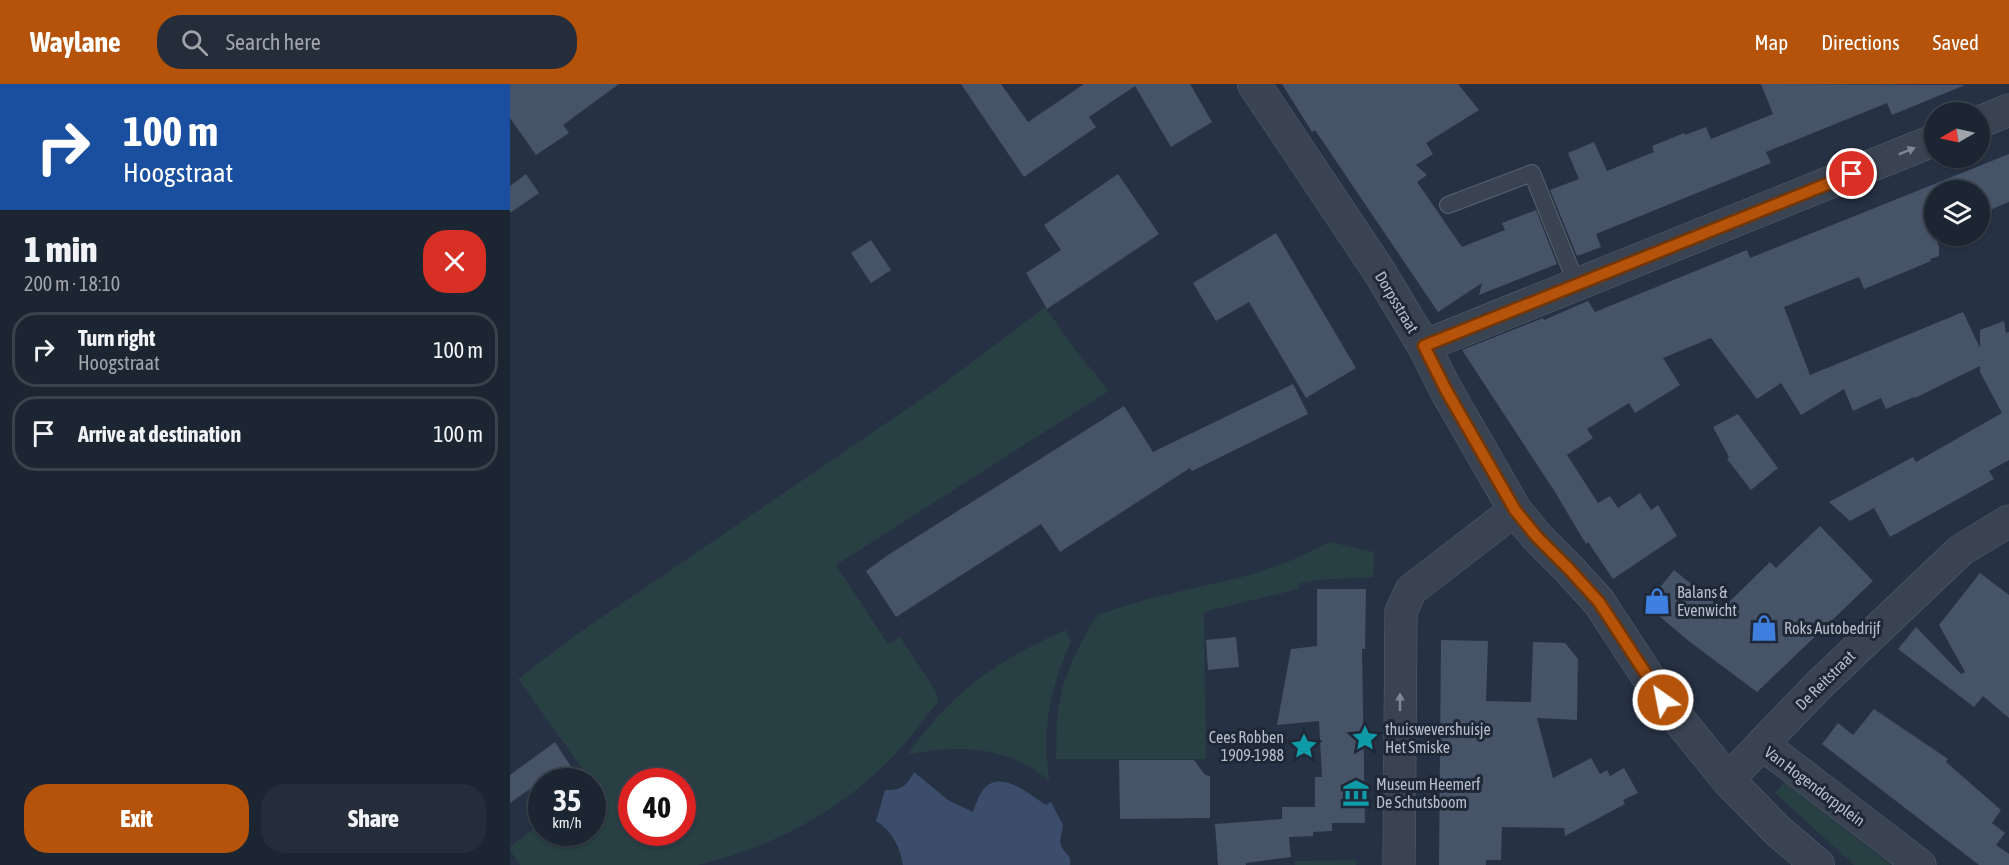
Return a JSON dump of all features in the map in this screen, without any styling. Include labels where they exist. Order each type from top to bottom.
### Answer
[{"type":"street","name":"Dorpsstraat","points":[[1254,84],[1379,271],[1424,346],[1446,390],[1515,510],[1537,537],[1599,602],[1663,700],[1728,780]]},
{"type":"street","points":[[1990,118],[2009,110]]},
{"type":"street","points":[[1424,346],[1924,144]]},
{"type":"street","points":[[1399,865],[1401,612],[1411,590],[1515,510]]},
{"type":"street","name":"De Reitstraat","points":[[1762,744],[1819,685],[1961,550],[2006,527]]},
{"type":"street","name":"Van Hogendorpplein","points":[[1728,780],[1762,744],[1920,865]]},
{"type":"street","points":[[1728,780],[1778,831],[1818,865]]},
{"type":"lane","points":[[1448,205],[1532,173],[1577,285]]},
{"type":"green space","points":[[1045,307],[1109,391],[836,565],[888,644],[900,637],[936,691],[938,702],[908,740],[854,792],[805,824],[779,837],[725,858],[697,865],[520,865],[510,847],[528,833],[528,846],[606,846],[606,768],[582,768],[518,679],[577,634],[939,387]]},
{"type":"green space","points":[[1330,542],[1374,552],[1373,577],[1317,580],[1298,584],[1299,589],[1204,612],[1206,759],[1056,759],[1057,715],[1063,685],[1091,624],[1100,614],[1147,599],[1254,574],[1292,560]]},
{"type":"green space","points":[[1066,630],[1071,642],[1053,693],[1047,728],[1047,764],[1050,782],[1035,770],[1018,761],[982,751],[963,749],[907,755],[927,729],[961,693],[1019,653]]},
{"type":"green space","points":[[1784,782],[1891,865],[1854,865],[1775,793]]},
{"type":"green space","points":[[1356,860],[1356,865],[1295,865],[1295,861]]},
{"type":"water","points":[[914,772],[948,800],[973,812],[983,790],[990,784],[998,782],[1006,782],[1024,790],[1046,805],[1051,802],[1063,825],[1060,842],[1070,858],[1070,865],[903,865],[894,840],[876,821],[885,790],[902,787]]},
{"type":"building","points":[[510,84],[619,84],[563,125],[569,133],[536,155],[510,118]]},
{"type":"building","points":[[961,84],[1001,84],[1028,122],[1084,84],[1190,84],[1212,122],[1171,147],[1135,86],[1089,117],[1096,127],[1024,177]]},
{"type":"building","points":[[1282,84],[1458,84],[1479,110],[1426,143],[1433,154],[1416,165],[1427,175],[1417,182],[1462,247],[1505,230],[1502,223],[1536,210],[1557,264],[1479,295],[1482,283],[1438,312],[1315,130],[1312,132]]},
{"type":"building","points":[[1761,84],[1965,85],[1892,115],[1887,103],[1766,152],[1771,163],[1596,234],[1601,247],[1577,256],[1550,190],[1579,179],[1568,153],[1594,142],[1607,171],[1654,152],[1652,146],[1684,133],[1685,135],[1706,127],[1711,139],[1773,114]]},
{"type":"building","points":[[2009,154],[2009,202],[1990,210],[1990,180],[1944,180],[1974,168],[1990,168],[1990,162]]},
{"type":"building","points":[[526,174],[539,193],[510,213],[510,186]]},
{"type":"building","points":[[1118,174],[1159,234],[1047,309],[1026,273],[1061,250],[1044,225]]},
{"type":"building","points":[[1924,188],[1924,246],[1939,246],[1939,256],[1864,289],[1859,277],[1784,307],[1810,375],[1963,312],[1980,348],[1980,330],[2004,321],[2006,333],[2009,332],[2009,460],[1989,471],[1994,479],[1890,537],[1874,508],[1850,521],[1829,502],[1913,457],[1916,462],[2002,413],[1980,372],[1980,366],[1915,398],[1886,409],[1881,398],[1853,411],[1844,389],[1801,415],[1781,383],[1757,399],[1711,338],[1663,358],[1680,385],[1635,413],[1629,403],[1587,429],[1593,438],[1567,455],[1598,503],[1610,496],[1618,508],[1640,493],[1651,510],[1658,505],[1677,536],[1613,579],[1588,542],[1586,544],[1555,492],[1462,350],[1588,301],[1595,312],[1747,250],[1750,258]]},
{"type":"building","points":[[1276,233],[1356,368],[1306,398],[1249,302],[1216,321],[1193,283]]},
{"type":"building","points":[[871,240],[891,270],[871,283],[851,253]]},
{"type":"building","points":[[1293,384],[1308,414],[1192,471],[1190,468],[1060,552],[1041,524],[896,617],[866,571],[1124,406],[1153,452]]},
{"type":"building","points":[[1738,414],[1778,468],[1751,490],[1727,459],[1729,457],[1713,427]]},
{"type":"building","points":[[1820,526],[1873,581],[1757,692],[1690,642],[1646,605],[1674,570],[1722,609],[1770,562],[1776,568]]},
{"type":"building","points":[[1980,573],[2009,595],[2009,718],[1983,696],[1974,707],[1898,649],[1916,627],[1961,674],[1965,672],[1939,625]]},
{"type":"building","points":[[1317,589],[1366,589],[1365,649],[1362,649],[1365,823],[1332,823],[1332,831],[1313,832],[1313,836],[1289,837],[1291,857],[1246,863],[1246,865],[1218,865],[1215,824],[1282,819],[1282,807],[1315,807],[1315,777],[1322,777],[1319,721],[1277,725],[1291,649],[1317,646]]},
{"type":"building","points":[[1236,637],[1239,667],[1208,670],[1206,640]]},
{"type":"building","points":[[1441,640],[1488,641],[1486,701],[1531,702],[1533,642],[1565,643],[1578,659],[1577,720],[1537,718],[1553,778],[1591,758],[1600,774],[1607,770],[1610,776],[1624,768],[1638,793],[1623,800],[1625,804],[1565,836],[1564,828],[1502,827],[1501,860],[1486,860],[1486,865],[1439,865]]},
{"type":"building","points":[[1874,709],[1948,759],[1946,762],[2001,810],[1992,823],[2005,833],[1996,845],[2009,854],[2009,865],[1979,865],[1822,744],[1838,723],[1853,735]]},
{"type":"building","points":[[555,742],[572,768],[528,768],[528,790],[510,803],[510,775]]},
{"type":"building","points":[[1119,760],[1194,760],[1205,775],[1210,776],[1210,818],[1120,819]]},
{"type":"place","name":"Balans & Evenwicht","points":[[1657,601]]},
{"type":"place","name":"Roks Autobedrijf","points":[[1764,628]]},
{"type":"place","name":"thuiswevershuisje Het Smiske","points":[[1365,738]]},
{"type":"place","name":"Cees Robben 1909-1988","points":[[1304,746]]},
{"type":"place","name":"Museum Heemerf De Schutsboom","points":[[1356,793]]},
{"type":"route","points":[[1663,700],[1599,602],[1537,537],[1515,510],[1499,486],[1424,346],[1852,174]]}]
